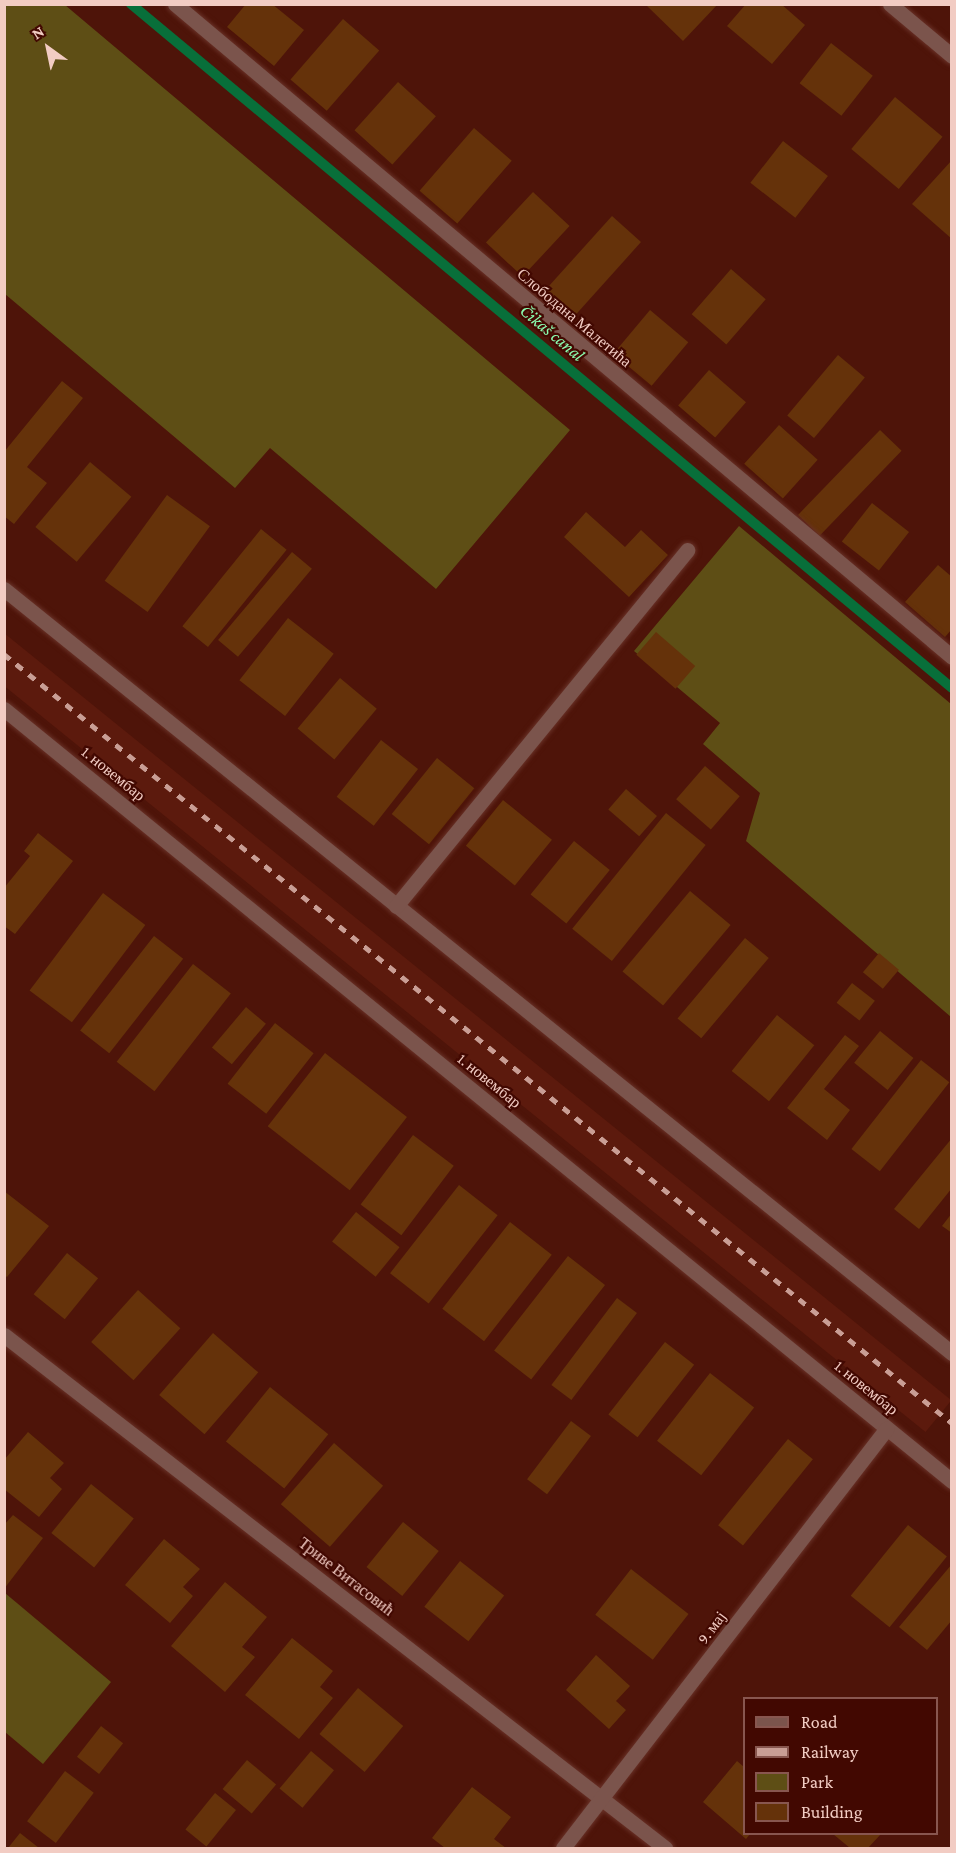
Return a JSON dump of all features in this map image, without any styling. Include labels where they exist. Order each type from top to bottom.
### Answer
[{"type":"street","name":"Слободана Малетића","points":[[175,4],[951,657]]},
{"type":"street","points":[[890,4],[951,56]]},
{"type":"street","points":[[396,906],[687,550]]},
{"type":"street","points":[[4,589],[951,1353]]},
{"type":"street","name":"1. новембар","points":[[4,709],[951,1481]]},
{"type":"street","name":"Триве Витасовић","points":[[4,1335],[665,1848]]},
{"type":"street","name":"9. мај","points":[[563,1848],[604,1799],[887,1428]]},
{"type":"shaded area","points":[[4,633],[951,1400],[926,1432],[4,686]]},
{"type":"green space","points":[[5,4],[65,5],[570,430],[436,589],[270,448],[235,488],[5,294]]},
{"type":"green space","points":[[739,526],[951,704],[951,1017],[746,841],[760,793],[703,744],[720,723],[634,651]]},
{"type":"green space","points":[[5,1593],[111,1682],[43,1764],[5,1732]]},
{"type":"building","points":[[246,4],[272,4],[304,30],[274,66],[227,27]]},
{"type":"building","points":[[645,4],[718,4],[683,41]]},
{"type":"building","points":[[746,4],[781,4],[805,25],[772,64],[727,26]]},
{"type":"building","points":[[343,19],[379,50],[327,111],[291,79]]},
{"type":"building","points":[[831,43],[873,76],[841,116],[800,83]]},
{"type":"building","points":[[398,82],[436,116],[392,164],[355,130]]},
{"type":"building","points":[[895,97],[942,137],[899,189],[851,149]]},
{"type":"building","points":[[474,128],[512,161],[457,223],[420,191]]},
{"type":"building","points":[[783,141],[828,176],[795,218],[750,183]]},
{"type":"building","points":[[952,160],[952,239],[912,204]]},
{"type":"building","points":[[533,192],[570,226],[523,277],[486,242]]},
{"type":"building","points":[[612,216],[641,242],[572,319],[543,293]]},
{"type":"building","points":[[731,269],[766,299],[726,344],[692,314]]},
{"type":"building","points":[[650,310],[688,342],[652,386],[613,354]]},
{"type":"building","points":[[838,355],[865,377],[814,438],[787,416]]},
{"type":"building","points":[[709,370],[746,402],[715,438],[678,405]]},
{"type":"building","points":[[62,381],[83,398],[27,467],[47,483],[14,524],[4,516],[4,452]]},
{"type":"building","points":[[779,425],[818,460],[783,498],[744,464]]},
{"type":"building","points":[[880,430],[902,451],[820,536],[798,515]]},
{"type":"building","points":[[90,462],[131,497],[77,562],[35,527]]},
{"type":"building","points":[[167,495],[210,526],[148,612],[105,581]]},
{"type":"building","points":[[872,503],[909,532],[879,571],[842,542]]},
{"type":"building","points":[[586,512],[625,547],[641,530],[668,555],[629,597],[564,537]]},
{"type":"building","points":[[261,529],[287,550],[208,647],[182,626]]},
{"type":"building","points":[[292,552],[312,569],[238,657],[218,640]]},
{"type":"building","points":[[938,565],[952,577],[952,629],[945,637],[905,602]]},
{"type":"building","points":[[288,618],[334,654],[285,716],[239,680]]},
{"type":"building","points":[[656,632],[695,666],[676,689],[636,655]]},
{"type":"building","points":[[340,678],[377,709],[334,759],[298,729]]},
{"type":"building","points":[[381,740],[418,769],[374,826],[337,797]]},
{"type":"building","points":[[437,758],[474,788],[429,844],[392,814]]},
{"type":"building","points":[[705,766],[740,796],[711,829],[676,799]]},
{"type":"building","points":[[626,789],[657,816],[639,836],[608,809]]},
{"type":"building","points":[[503,800],[552,840],[515,885],[466,846]]},
{"type":"building","points":[[666,813],[706,845],[612,961],[572,929]]},
{"type":"building","points":[[38,833],[73,861],[15,934],[4,926],[4,888],[30,856],[24,851]]},
{"type":"building","points":[[574,841],[610,870],[566,924],[531,895]]},
{"type":"building","points":[[690,891],[731,925],[663,1006],[623,971]]},
{"type":"building","points":[[103,893],[145,925],[72,1022],[30,990]]},
{"type":"building","points":[[154,936],[183,959],[109,1053],[80,1031]]},
{"type":"building","points":[[745,938],[769,958],[701,1038],[678,1018]]},
{"type":"building","points":[[879,953],[899,970],[883,989],[863,972]]},
{"type":"building","points":[[193,964],[231,994],[154,1091],[117,1062]]},
{"type":"building","points":[[852,983],[875,1001],[859,1021],[837,1003]]},
{"type":"building","points":[[246,1007],[266,1024],[232,1064],[212,1048]]},
{"type":"building","points":[[777,1015],[814,1045],[769,1101],[732,1071]]},
{"type":"building","points":[[275,1023],[314,1053],[266,1114],[228,1084]]},
{"type":"building","points":[[880,1031],[913,1058],[888,1090],[854,1063]]},
{"type":"building","points":[[845,1035],[859,1046],[824,1089],[850,1110],[827,1140],[787,1108]]},
{"type":"building","points":[[325,1053],[407,1117],[350,1190],[268,1126]]},
{"type":"building","points":[[921,1060],[949,1082],[880,1171],[851,1149]]},
{"type":"building","points":[[413,1135],[454,1166],[401,1235],[361,1204]]},
{"type":"building","points":[[952,1138],[952,1188],[919,1229],[894,1209]]},
{"type":"building","points":[[459,1185],[498,1215],[429,1303],[390,1273]]},
{"type":"building","points":[[4,1191],[49,1226],[7,1277],[4,1275]]},
{"type":"building","points":[[356,1212],[400,1247],[376,1277],[332,1242]]},
{"type":"building","points":[[952,1213],[952,1233],[942,1226]]},
{"type":"building","points":[[510,1222],[552,1255],[484,1341],[442,1309]]},
{"type":"building","points":[[67,1253],[98,1278],[65,1319],[34,1294]]},
{"type":"building","points":[[568,1256],[605,1285],[531,1379],[494,1351]]},
{"type":"building","points":[[138,1290],[180,1328],[134,1380],[91,1342]]},
{"type":"building","points":[[617,1298],[637,1313],[571,1400],[551,1385]]},
{"type":"building","points":[[213,1333],[258,1372],[204,1434],[159,1395]]},
{"type":"building","points":[[665,1342],[694,1365],[638,1437],[608,1414]]},
{"type":"building","points":[[710,1373],[754,1407],[701,1475],[657,1441]]},
{"type":"building","points":[[270,1387],[328,1434],[284,1489],[226,1441]]},
{"type":"building","points":[[571,1421],[591,1436],[547,1494],[527,1479]]},
{"type":"building","points":[[28,1432],[64,1463],[50,1478],[62,1489],[39,1517],[4,1489],[4,1460]]},
{"type":"building","points":[[788,1439],[813,1459],[743,1545],[718,1525]]},
{"type":"building","points":[[334,1443],[383,1486],[330,1547],[281,1504]]},
{"type":"building","points":[[91,1484],[134,1519],[94,1568],[51,1533]]},
{"type":"building","points":[[13,1515],[43,1538],[4,1589],[4,1525]]},
{"type":"building","points":[[403,1522],[439,1551],[402,1596],[366,1567]]},
{"type":"building","points":[[908,1525],[947,1556],[890,1627],[851,1596]]},
{"type":"building","points":[[164,1539],[200,1569],[183,1587],[193,1596],[170,1623],[125,1585]]},
{"type":"building","points":[[460,1561],[504,1595],[468,1641],[424,1607]]},
{"type":"building","points":[[952,1564],[952,1620],[927,1650],[899,1627]]},
{"type":"building","points":[[631,1569],[689,1614],[653,1660],[595,1615]]},
{"type":"building","points":[[225,1582],[267,1617],[242,1647],[255,1657],[225,1692],[171,1646]]},
{"type":"building","points":[[292,1638],[333,1671],[320,1687],[333,1698],[299,1739],[245,1695]]},
{"type":"building","points":[[596,1655],[630,1686],[616,1701],[626,1710],[609,1729],[566,1690]]},
{"type":"building","points":[[358,1688],[403,1726],[365,1772],[319,1734]]},
{"type":"building","points":[[101,1726],[123,1743],[99,1774],[77,1757]]},
{"type":"building","points":[[311,1751],[334,1770],[302,1808],[280,1789]]},
{"type":"building","points":[[247,1760],[276,1784],[252,1814],[223,1789]]},
{"type":"building","points":[[737,1761],[743,1766],[743,1835],[749,1835],[746,1839],[703,1802]]},
{"type":"building","points":[[65,1771],[94,1793],[56,1843],[27,1821]]},
{"type":"building","points":[[472,1787],[511,1817],[494,1839],[506,1848],[445,1848],[432,1838]]},
{"type":"building","points":[[215,1793],[236,1810],[206,1847],[185,1830]]},
{"type":"building","points":[[20,1833],[39,1848],[8,1848]]},
{"type":"building","points":[[834,1835],[880,1835],[868,1848],[850,1848]]},
{"type":"waterway","name":"Čikaš canal","points":[[131,4],[952,688]]},
{"type":"railway","points":[[4,654],[952,1423]]}]
